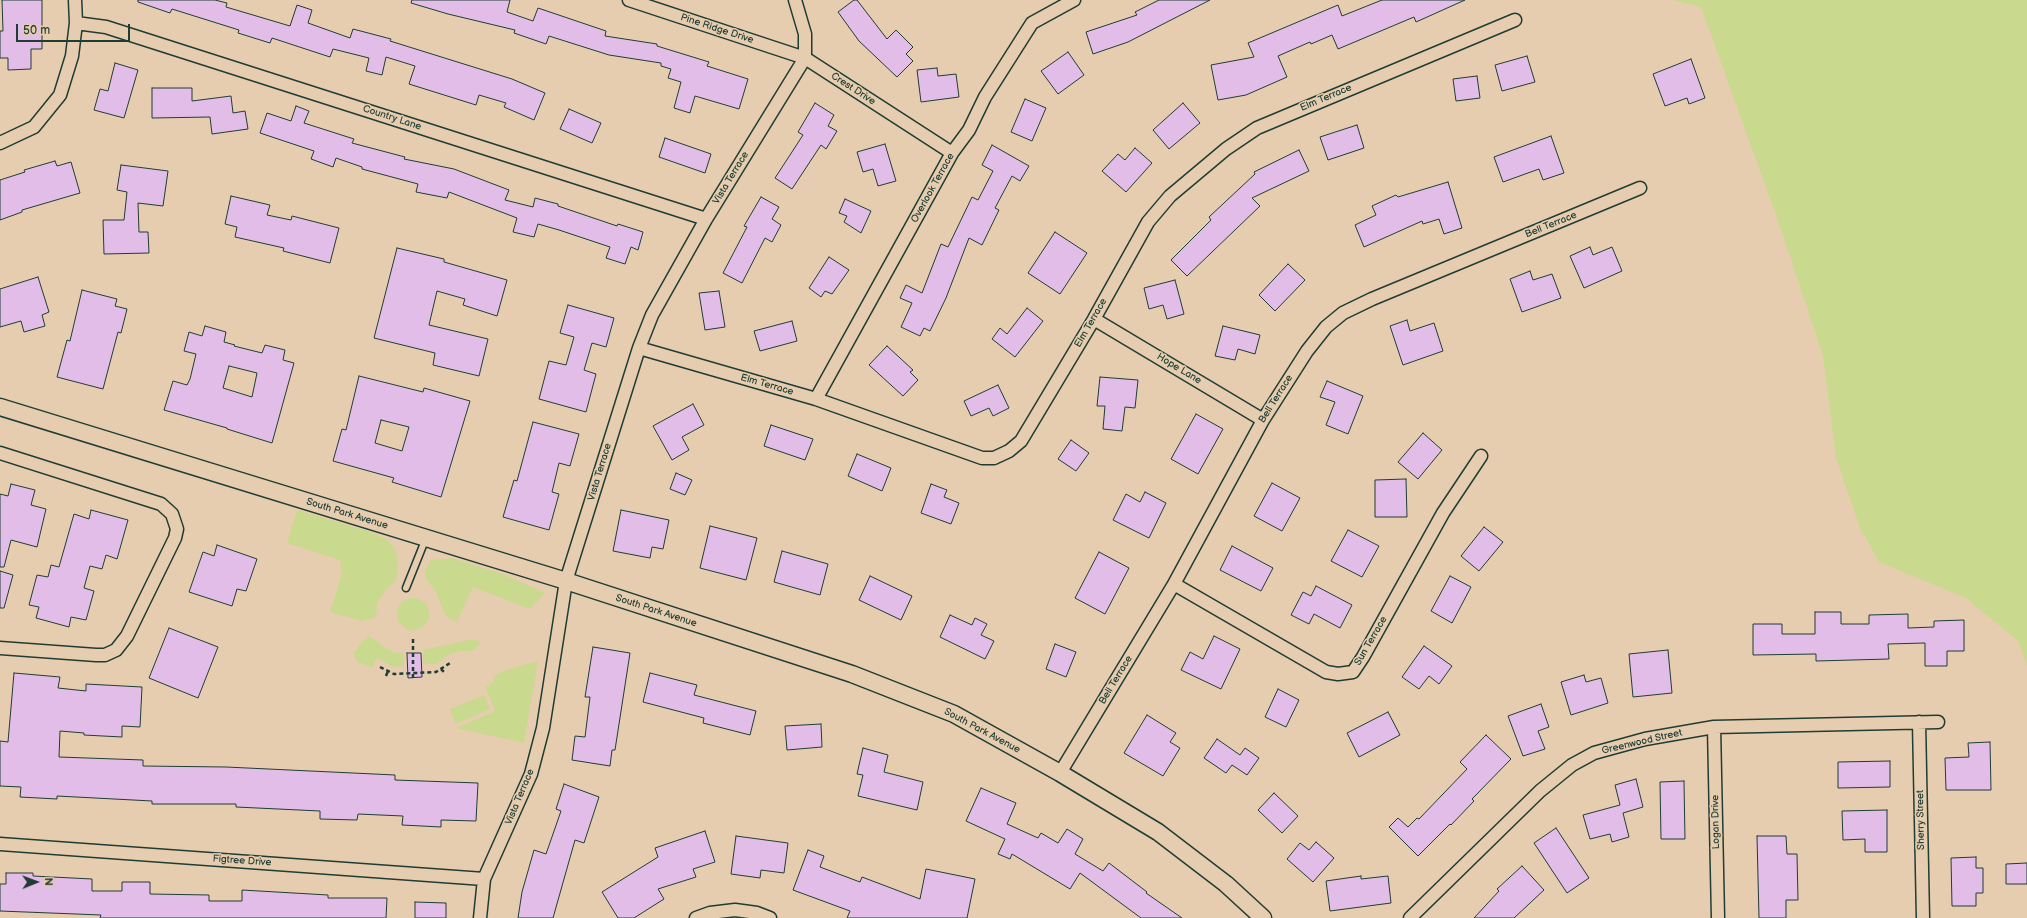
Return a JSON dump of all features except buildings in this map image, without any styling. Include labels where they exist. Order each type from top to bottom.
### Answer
[{"type":"street","points":[[0,143],[34,127],[60,95],[72,56],[76,24],[75,0]]},
{"type":"street","name":"Pine Ridge Drive","points":[[629,0],[805,58]]},
{"type":"street","points":[[795,0],[805,34],[805,58]]},
{"type":"street","name":"Overlook Terrace","points":[[816,399],[952,153],[969,130],[985,97],[1032,23],[1074,0]]},
{"type":"street","name":"Elm Terrace","points":[[639,348],[816,399],[982,458],[994,458],[1009,451],[1021,441],[1094,319],[1148,222],[1170,196],[1226,149],[1257,128],[1332,95],[1515,20]]},
{"type":"street","name":"Country Lane","points":[[76,24],[106,27],[706,219]]},
{"type":"street","name":"Crest Drive","points":[[805,58],[952,153]]},
{"type":"street","name":"Vista Terrace","points":[[480,918],[484,879],[531,774],[542,728],[566,581],[639,348],[652,315],[706,219],[805,58]]},
{"type":"street","name":"Bell Terrace","points":[[1060,774],[1174,584],[1263,420],[1307,351],[1326,327],[1343,313],[1372,299],[1640,188]]},
{"type":"street","name":"Hope Lane","points":[[1094,319],[1263,420]]},
{"type":"street","name":"South Park Avenue","points":[[0,406],[566,581],[852,674],[954,714],[1158,832],[1226,884],[1263,918]]},
{"type":"street","points":[[0,453],[161,504],[172,514],[177,529],[175,538],[127,636],[116,650],[105,655],[96,655],[0,648]]},
{"type":"street","name":"Sun Terrace","points":[[1174,584],[1326,672],[1338,674],[1353,672],[1363,657],[1443,513],[1481,456]]},
{"type":"street","name":"Sherry Street","points":[[1919,722],[1923,918]]},
{"type":"street","name":"Greenwood Street","points":[[1410,918],[1540,790],[1572,765],[1594,753],[1619,745],[1714,726],[1938,722]]},
{"type":"street","name":"Logan Drive","points":[[1714,726],[1718,918]]},
{"type":"street","name":"Figtree Drive","points":[[0,844],[484,879]]},
{"type":"street","points":[[696,918],[710,913],[735,910],[757,913],[770,918]]},
{"type":"lane","points":[[406,588],[426,538]]},
{"type":"path","points":[[413,639],[413,678]]},
{"type":"path","points":[[380,667],[394,674],[436,672],[450,663]]},
{"type":"path","points":[[441,669],[445,673]]},
{"type":"path","points":[[386,676],[388,671]]},
{"type":"green space","points":[[1674,0],[2027,0],[2027,666],[2018,641],[1966,598],[1879,562],[1860,528],[1836,457],[1823,356],[1780,226],[1701,7]]},
{"type":"green space","points":[[297,510],[374,533],[387,540],[396,550],[398,567],[396,581],[387,588],[377,603],[376,617],[362,621],[330,612],[342,573],[340,560],[287,543]]},
{"type":"green space","points":[[452,558],[505,575],[545,593],[530,609],[473,587],[457,622],[446,616],[435,590],[425,578],[426,569],[431,560]]},
{"type":"green space","points":[[410,598],[416,598],[426,605],[429,614],[428,620],[422,627],[416,630],[410,630],[400,623],[397,617],[397,611],[404,601]]},
{"type":"green space","points":[[368,635],[392,652],[404,654],[404,666],[393,667],[377,658],[372,668],[357,661],[353,653]]},
{"type":"green space","points":[[473,639],[481,642],[473,651],[460,651],[446,656],[437,664],[423,664],[423,650]]},
{"type":"green space","points":[[538,661],[524,743],[456,728],[495,711],[485,687],[494,682],[493,677],[503,671]]},
{"type":"green space","points":[[484,695],[490,709],[456,724],[450,709]]}]
